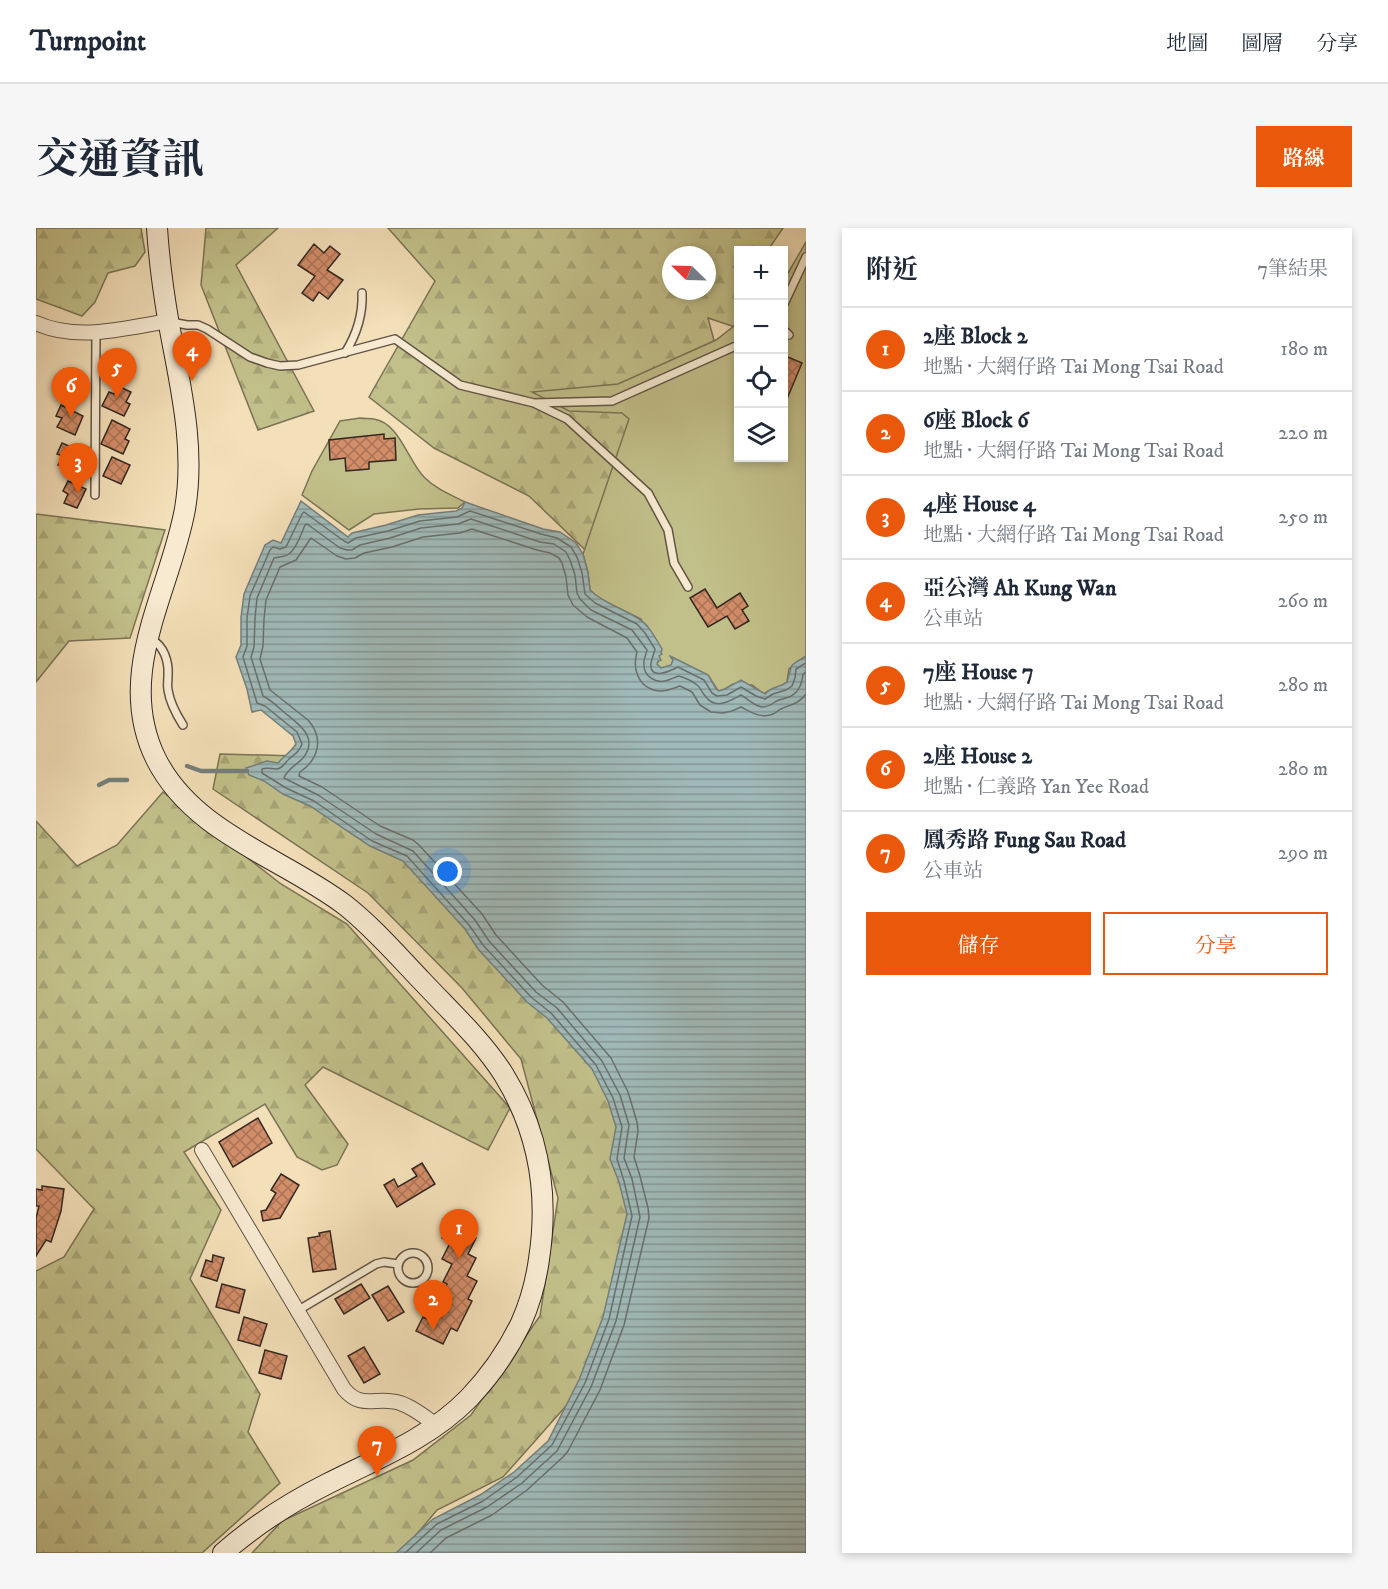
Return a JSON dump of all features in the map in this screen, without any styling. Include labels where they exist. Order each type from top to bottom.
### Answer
[{"type":"street","points":[[156,228],[161,275],[185,410],[188,456],[187,491],[181,526],[148,637],[143,662],[141,686],[143,718],[156,759],[173,786],[207,819],[334,897],[353,912],[468,1030],[488,1053],[510,1085],[526,1122],[538,1160],[544,1196],[542,1240],[532,1292],[521,1324],[495,1367],[462,1405],[397,1450],[283,1507],[255,1526],[224,1553]]},
{"type":"street","points":[[36,324],[54,330],[85,334],[169,321]]},
{"type":"street","points":[[202,1150],[344,1389],[358,1401],[399,1402],[409,1406],[436,1425]]},
{"type":"lane","points":[[785,300],[806,257]]},
{"type":"lane","points":[[345,353],[359,324],[362,293]]},
{"type":"lane","points":[[169,321],[198,325],[250,357],[280,366],[298,365],[395,339],[460,385],[534,403],[567,419],[648,494],[668,531],[674,563],[688,587]]},
{"type":"lane","points":[[95,495],[96,332]]},
{"type":"lane","points":[[534,403],[612,401],[734,347]]},
{"type":"lane","points":[[148,637],[158,644],[165,655],[168,666],[167,688],[174,710],[183,725]]},
{"type":"lane","points":[[416,1253],[425,1260],[427,1271],[420,1280],[409,1282],[400,1275],[398,1264],[405,1255],[416,1253]]},
{"type":"lane","points":[[297,1311],[376,1264],[384,1262],[398,1264]]},
{"type":"green space","points":[[36,228],[141,228],[145,252],[135,266],[108,273],[95,302],[82,316],[36,299]]},
{"type":"green space","points":[[206,228],[278,228],[236,265],[314,411],[258,430],[201,285]]},
{"type":"green space","points":[[388,228],[783,228],[771,246],[734,246],[734,327],[708,318],[730,400],[734,429],[734,462],[784,462],[806,635],[604,568],[529,496],[434,448],[369,397],[435,281]]},
{"type":"green space","points":[[806,242],[806,656],[789,669],[787,682],[764,694],[752,685],[733,684],[719,691],[708,675],[671,657],[672,665],[659,667],[657,664],[659,660],[641,619],[598,598],[590,590],[583,554],[629,419],[622,413],[569,411],[532,392],[618,384],[716,340],[734,326],[734,462],[788,462],[788,273]]},
{"type":"green space","points":[[360,418],[374,419],[391,428],[419,471],[429,482],[465,502],[458,508],[374,514],[349,530],[302,495],[312,471],[340,421]]},
{"type":"green space","points":[[36,514],[165,530],[130,638],[69,641],[36,682]]},
{"type":"green space","points":[[220,754],[298,756],[349,792],[621,1081],[632,1337],[589,1380],[503,1477],[437,1510],[401,1553],[252,1553],[282,1521],[413,1460],[471,1415],[540,1316],[558,1198],[521,1059],[462,988],[368,893],[213,789]]},
{"type":"green space","points":[[163,792],[281,884],[347,924],[510,1108],[488,1150],[323,1067],[305,1085],[348,1144],[337,1165],[322,1170],[297,1157],[265,1104],[184,1152],[221,1210],[190,1279],[260,1394],[248,1432],[280,1483],[202,1553],[36,1553],[36,1271],[64,1257],[94,1209],[36,1149],[36,821],[77,866],[117,845]]},
{"type":"water","points":[[301,501],[348,537],[352,533],[418,515],[456,511],[462,508],[465,502],[543,529],[560,532],[576,543],[583,554],[590,590],[601,599],[639,619],[649,628],[662,649],[662,654],[659,656],[661,660],[657,664],[661,668],[671,665],[673,660],[670,656],[708,675],[719,691],[741,680],[765,694],[787,682],[792,666],[806,656],[806,1553],[396,1553],[433,1519],[480,1495],[514,1472],[548,1441],[579,1380],[603,1317],[627,1214],[619,1182],[610,1159],[616,1127],[608,1101],[592,1069],[547,1018],[527,1002],[478,949],[465,929],[403,861],[370,846],[310,806],[249,775],[246,768],[267,761],[278,763],[296,744],[293,736],[261,710],[252,712],[236,657],[241,645],[244,594],[265,545],[273,540],[281,543]]},
{"type":"building","points":[[314,244],[324,253],[330,246],[340,254],[327,270],[343,280],[328,299],[319,292],[313,301],[302,293],[315,276],[298,265]]},
{"type":"building","points":[[788,357],[802,363],[788,396]]},
{"type":"building","points":[[64,369],[86,379],[75,398],[60,391],[64,382],[59,379]]},
{"type":"building","points":[[118,386],[131,392],[126,402],[130,404],[124,416],[102,406],[109,392],[114,394]]},
{"type":"building","points":[[61,405],[83,416],[75,435],[57,427],[62,418],[56,416]]},
{"type":"building","points":[[112,420],[130,429],[125,439],[129,441],[123,454],[101,444]]},
{"type":"building","points":[[384,434],[384,439],[395,438],[396,460],[369,462],[369,469],[346,471],[345,458],[330,460],[329,440]]},
{"type":"building","points":[[62,443],[84,453],[76,473],[58,465],[63,456],[57,454]]},
{"type":"building","points":[[112,457],[130,465],[121,484],[103,476]]},
{"type":"building","points":[[68,481],[86,489],[77,508],[64,503],[68,494],[63,491]]},
{"type":"building","points":[[705,589],[717,608],[740,593],[748,606],[742,610],[749,621],[735,629],[727,616],[708,627],[690,598]]},
{"type":"building","points":[[258,1118],[272,1143],[233,1167],[219,1142]]},
{"type":"building","points":[[422,1163],[435,1184],[397,1207],[384,1185],[394,1179],[398,1187],[417,1176],[412,1169]]},
{"type":"building","points":[[281,1174],[299,1185],[280,1218],[263,1221],[261,1211],[266,1210],[276,1193],[271,1190]]},
{"type":"building","points":[[42,1186],[64,1189],[61,1211],[51,1242],[46,1240],[36,1256],[36,1218],[39,1206],[36,1206],[36,1189],[42,1190]]},
{"type":"building","points":[[449,1225],[476,1238],[468,1254],[476,1258],[467,1276],[477,1281],[468,1299],[472,1301],[457,1331],[451,1328],[443,1344],[416,1331],[423,1317],[429,1320],[447,1284],[443,1282],[452,1264],[442,1259],[450,1243],[442,1238]]},
{"type":"building","points":[[330,1231],[336,1269],[313,1272],[308,1238]]},
{"type":"building","points":[[213,1255],[224,1258],[217,1281],[201,1276],[206,1260],[212,1262]]},
{"type":"building","points":[[222,1284],[245,1290],[239,1313],[216,1307]]},
{"type":"building","points":[[361,1284],[370,1298],[344,1314],[335,1299]]},
{"type":"building","points":[[388,1286],[404,1312],[388,1321],[372,1295]]},
{"type":"building","points":[[244,1317],[267,1324],[260,1346],[238,1340]]},
{"type":"building","points":[[364,1347],[380,1374],[364,1383],[348,1356]]},
{"type":"building","points":[[265,1350],[287,1356],[281,1379],[259,1373]]},
{"type":"waterway","points":[[187,766],[201,771],[247,771]]},
{"type":"waterway","points":[[99,785],[109,780],[127,780]]},
{"type":"place","name":"亞公灣 Ah Kung Wan","points":[[192,381]]},
{"type":"place","name":"7座 House 7","points":[[117,398]]},
{"type":"place","name":"2座 House 2","points":[[71,417]]},
{"type":"place","name":"4座 House 4","points":[[78,493]]},
{"type":"place","name":"2座 Block 2","points":[[459,1259]]},
{"type":"place","name":"6座 Block 6","points":[[433,1330]]},
{"type":"place","name":"鳳秀路 Fung Sau Road","points":[[377,1476]]}]
